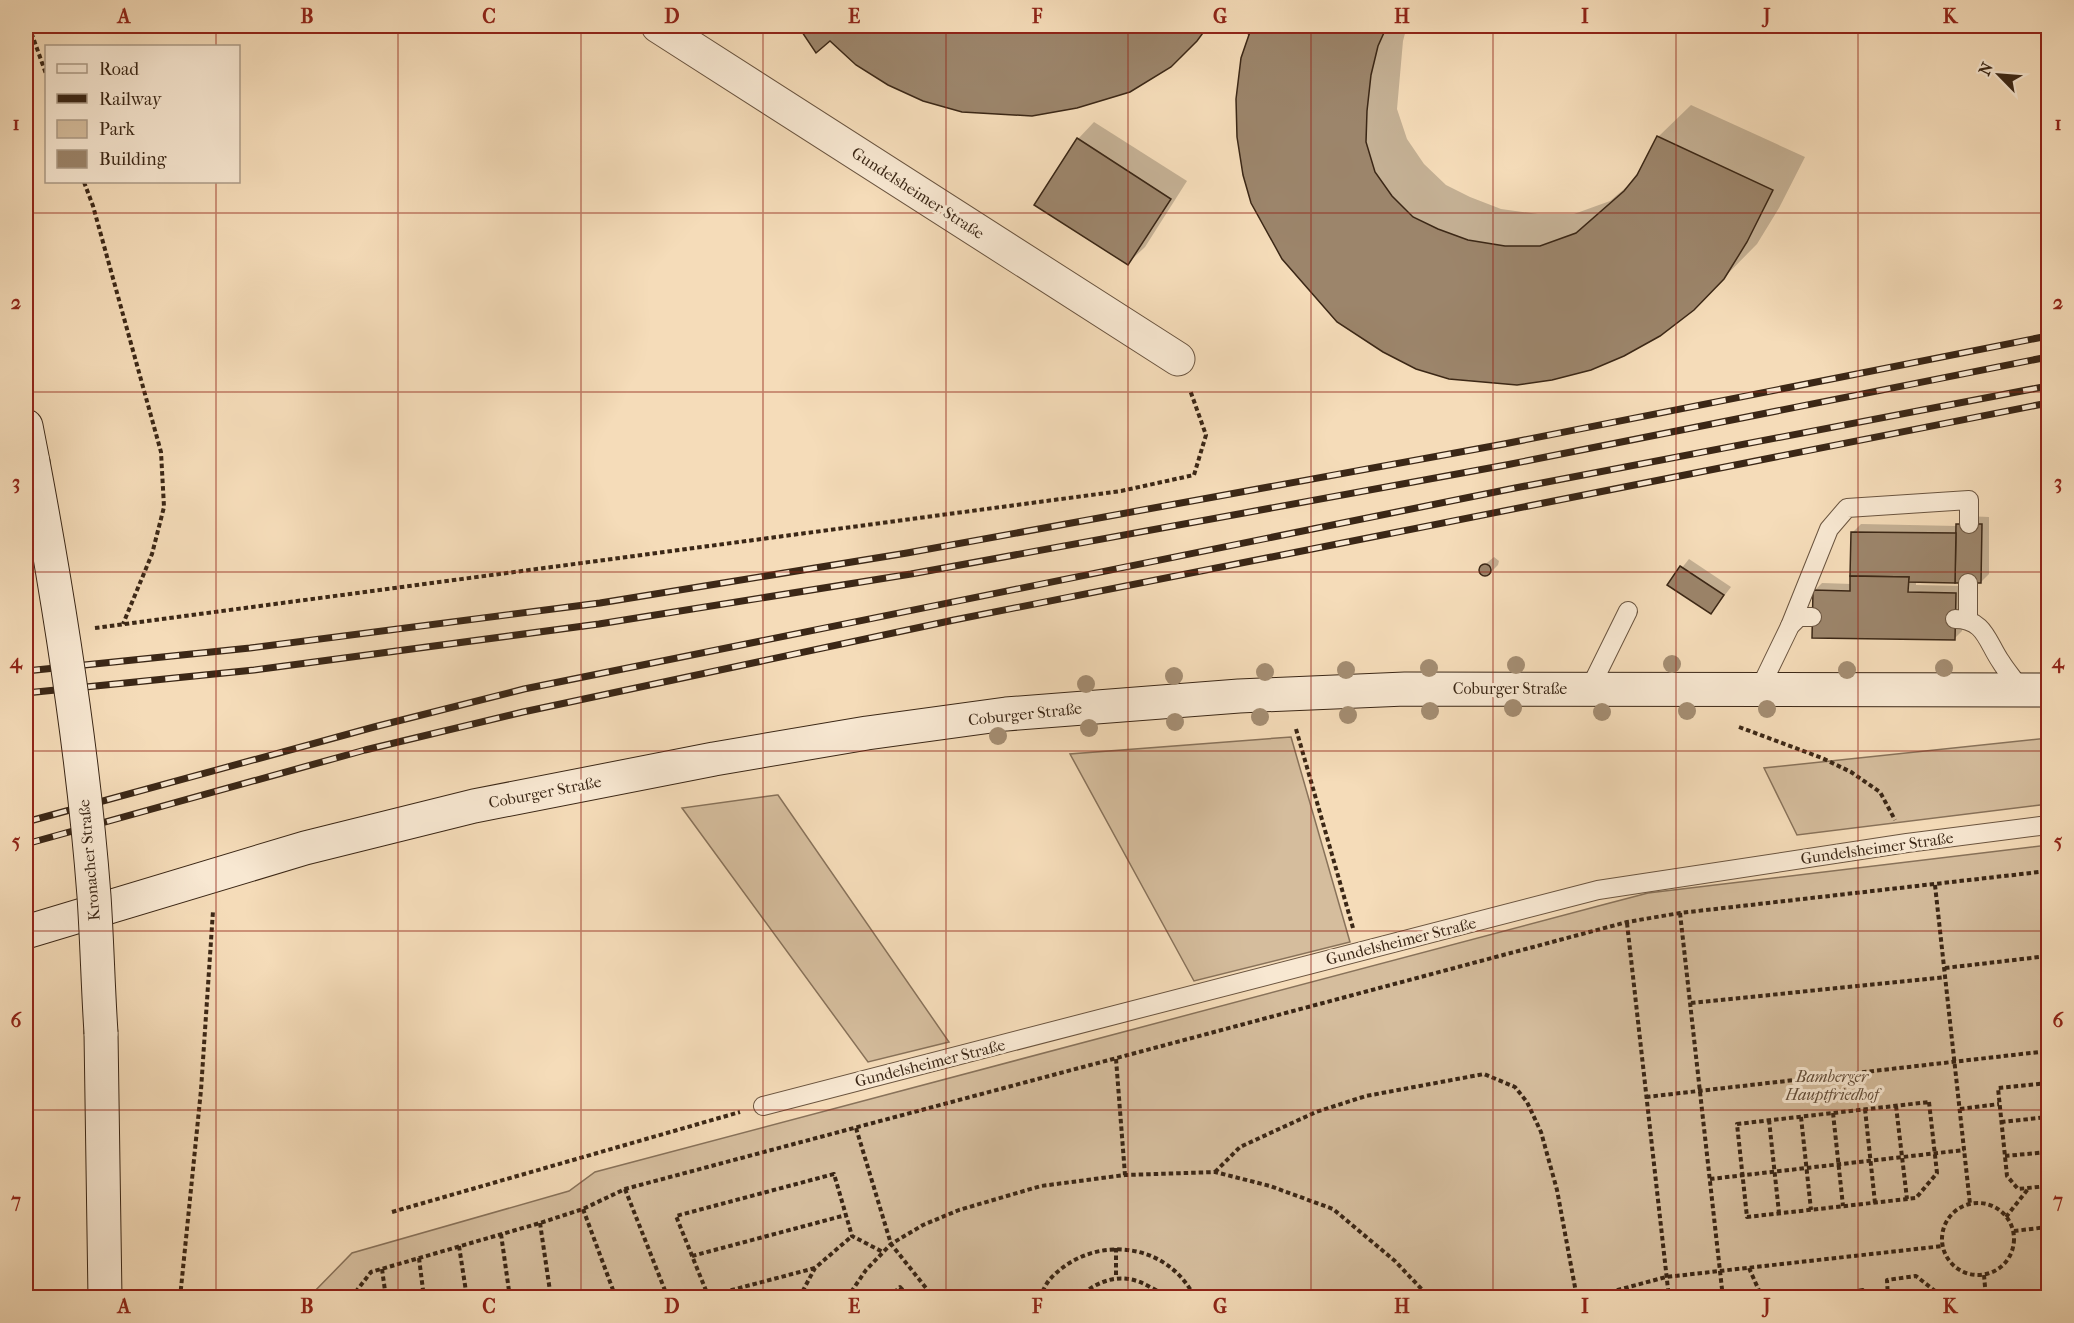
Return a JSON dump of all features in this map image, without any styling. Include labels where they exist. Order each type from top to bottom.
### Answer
[{"type":"street","name":"Gundelsheimer Straße","points":[[658,26],[1178,359]]},
{"type":"street","name":"Kronacher Straße","points":[[26,426],[57,591],[80,762],[94,896],[100,1033],[105,1298]]},
{"type":"street","name":"Coburger Straße","points":[[26,932],[305,848],[474,806],[867,733],[1006,714],[1239,696],[1405,689],[2035,690]]},
{"type":"lane","points":[[1759,690],[1790,626],[1828,529],[1847,508],[1969,500],[1969,524]]},
{"type":"lane","points":[[1968,583],[1961,619],[1983,630],[2001,663],[2035,690]]},
{"type":"lane","points":[[1590,688],[1628,611]]},
{"type":"lane","points":[[1790,626],[1799,617],[1812,617]]},
{"type":"lane","name":"Gundelsheimer Straße","points":[[763,1106],[1598,890],[1907,843],[2049,825]]},
{"type":"path","points":[[29,26],[45,71]]},
{"type":"path","points":[[84,183],[93,206],[161,452],[164,507],[152,554],[122,624],[1121,491],[1194,475],[1206,435],[1178,359]]},
{"type":"path","points":[[1739,727],[1822,758],[1851,772],[1880,792],[1907,843]]},
{"type":"path","points":[[1296,729],[1359,952]]},
{"type":"path","points":[[351,1298],[370,1272],[540,1223],[583,1209],[625,1189],[1627,922],[1680,913],[2049,871]]},
{"type":"path","points":[[1935,885],[1970,1204]]},
{"type":"path","points":[[180,1298],[201,1090],[213,905]]},
{"type":"path","points":[[1680,913],[1723,1298]]},
{"type":"path","points":[[1627,922],[1668,1298]]},
{"type":"path","points":[[1945,968],[2049,956]]},
{"type":"path","points":[[1691,1003],[1946,977]]},
{"type":"path","points":[[1646,1097],[2049,1051]]},
{"type":"path","points":[[1116,1059],[1125,1176]]},
{"type":"path","points":[[1215,1172],[1240,1147],[1316,1112],[1366,1095],[1484,1074],[1515,1087],[1527,1102],[1540,1132],[1557,1190],[1577,1298]]},
{"type":"path","points":[[2049,1083],[1998,1088],[2007,1176],[2018,1189],[2049,1186]]},
{"type":"path","points":[[1929,1102],[1936,1173],[1916,1198],[1747,1217],[1737,1124],[1896,1106],[1929,1102]]},
{"type":"path","points":[[1960,1109],[1999,1104]]},
{"type":"path","points":[[392,1212],[763,1106]]},
{"type":"path","points":[[1896,1106],[1907,1199]]},
{"type":"path","points":[[1865,1109],[1875,1203]]},
{"type":"path","points":[[1833,1113],[1843,1206]]},
{"type":"path","points":[[1801,1117],[1811,1210]]},
{"type":"path","points":[[2001,1122],[2049,1117]]},
{"type":"path","points":[[1769,1120],[1779,1213]]},
{"type":"path","points":[[856,1128],[891,1244],[934,1298]]},
{"type":"path","points":[[1710,1179],[1964,1150]]},
{"type":"path","points":[[2005,1156],[2049,1152]]},
{"type":"path","points":[[847,1298],[866,1270],[891,1244],[923,1225],[959,1210],[1031,1189],[1125,1176],[1215,1172],[1270,1186],[1333,1209],[1395,1261],[1430,1298]]},
{"type":"path","points":[[815,1268],[709,1297],[676,1216],[834,1174],[852,1236],[883,1252]]},
{"type":"path","points":[[2006,1217],[2029,1188]]},
{"type":"path","points":[[625,1189],[668,1298]]},
{"type":"path","points":[[1970,1204],[1988,1204],[2000,1210],[2014,1231],[2013,1249],[2007,1262],[1996,1271],[1984,1275],[1968,1274],[1956,1268],[1947,1257],[1943,1246],[1943,1230],[1949,1217],[1960,1208],[1970,1204]]},
{"type":"path","points":[[583,1209],[616,1298]]},
{"type":"path","points":[[692,1256],[846,1215]]},
{"type":"path","points":[[540,1223],[551,1298]]},
{"type":"path","points":[[2014,1231],[2049,1227]]},
{"type":"path","points":[[501,1234],[510,1298]]},
{"type":"path","points":[[799,1298],[815,1268],[852,1236]]},
{"type":"path","points":[[459,1246],[467,1298]]},
{"type":"path","points":[[1588,1298],[1666,1277],[1943,1246]]},
{"type":"path","points":[[1116,1248],[1116,1278]]},
{"type":"path","points":[[1040,1298],[1051,1278],[1079,1257],[1116,1248],[1143,1252],[1169,1265],[1189,1285],[1195,1298]]},
{"type":"path","points":[[419,1258],[424,1298]]},
{"type":"path","points":[[382,1268],[386,1298]]},
{"type":"path","points":[[1749,1268],[1761,1296],[1790,1292],[1797,1298]]},
{"type":"path","points":[[1984,1275],[1986,1298]]},
{"type":"path","points":[[1888,1298],[1887,1280],[1916,1276],[1944,1298]]},
{"type":"path","points":[[1077,1298],[1092,1285],[1116,1278],[1140,1281],[1165,1298]]},
{"type":"path","points":[[2041,1298],[2045,1284],[2049,1281]]},
{"type":"path","points":[[889,1298],[900,1287],[910,1298]]},
{"type":"path","points":[[1847,1298],[1851,1292],[1863,1290],[1873,1298]]},
{"type":"green space","points":[[1291,737],[1350,942],[1194,981],[1070,754]]},
{"type":"green space","points":[[2048,738],[2048,804],[1797,835],[1764,768]]},
{"type":"green space","points":[[778,795],[949,1042],[868,1062],[682,808]]},
{"type":"green space","name":"Bamberger Hauptfriedhof","points":[[2048,845],[2048,1297],[309,1297],[352,1253],[569,1191],[595,1172],[1648,893]]},
{"type":"building","points":[[798,26],[1208,26],[1197,41],[1171,67],[1130,92],[1077,108],[1032,116],[962,112],[923,101],[888,85],[856,65],[830,41],[816,53]]},
{"type":"building","points":[[1230,26],[1252,26],[1249,34]]},
{"type":"building","points":[[1252,26],[1387,26],[1378,46],[1371,75],[1367,111],[1366,142],[1375,172],[1392,196],[1413,217],[1468,240],[1505,246],[1540,246],[1576,233],[1624,191],[1637,175],[1657,136],[1773,190],[1747,242],[1724,279],[1694,310],[1660,336],[1624,356],[1591,370],[1552,380],[1517,385],[1449,379],[1416,369],[1383,352],[1337,322],[1282,259],[1251,203],[1243,175],[1237,137],[1236,99],[1241,58]]},
{"type":"building","points":[[1077,138],[1171,199],[1128,265],[1034,205]]},
{"type":"building","points":[[1956,524],[1982,524],[1981,583],[1955,583]]},
{"type":"building","points":[[1851,532],[1956,533],[1955,583],[1908,582],[1909,577],[1850,576]]},
{"type":"building","points":[[1485,564],[1491,570],[1485,576],[1479,570]]},
{"type":"building","points":[[1680,566],[1724,595],[1711,614],[1667,585]]},
{"type":"building","points":[[1850,576],[1909,577],[1908,592],[1956,593],[1955,640],[1812,638],[1813,590],[1850,591]]},
{"type":"railway","points":[[26,671],[250,648],[600,603],[907,553],[1504,444],[2048,336]]},
{"type":"railway","points":[[26,693],[254,670],[599,624],[911,574],[1506,465],[2048,357]]},
{"type":"railway","points":[[26,822],[374,727],[524,689],[1510,489],[2048,386]]},
{"type":"railway","points":[[26,844],[365,750],[523,712],[954,620],[2048,403]]}]
